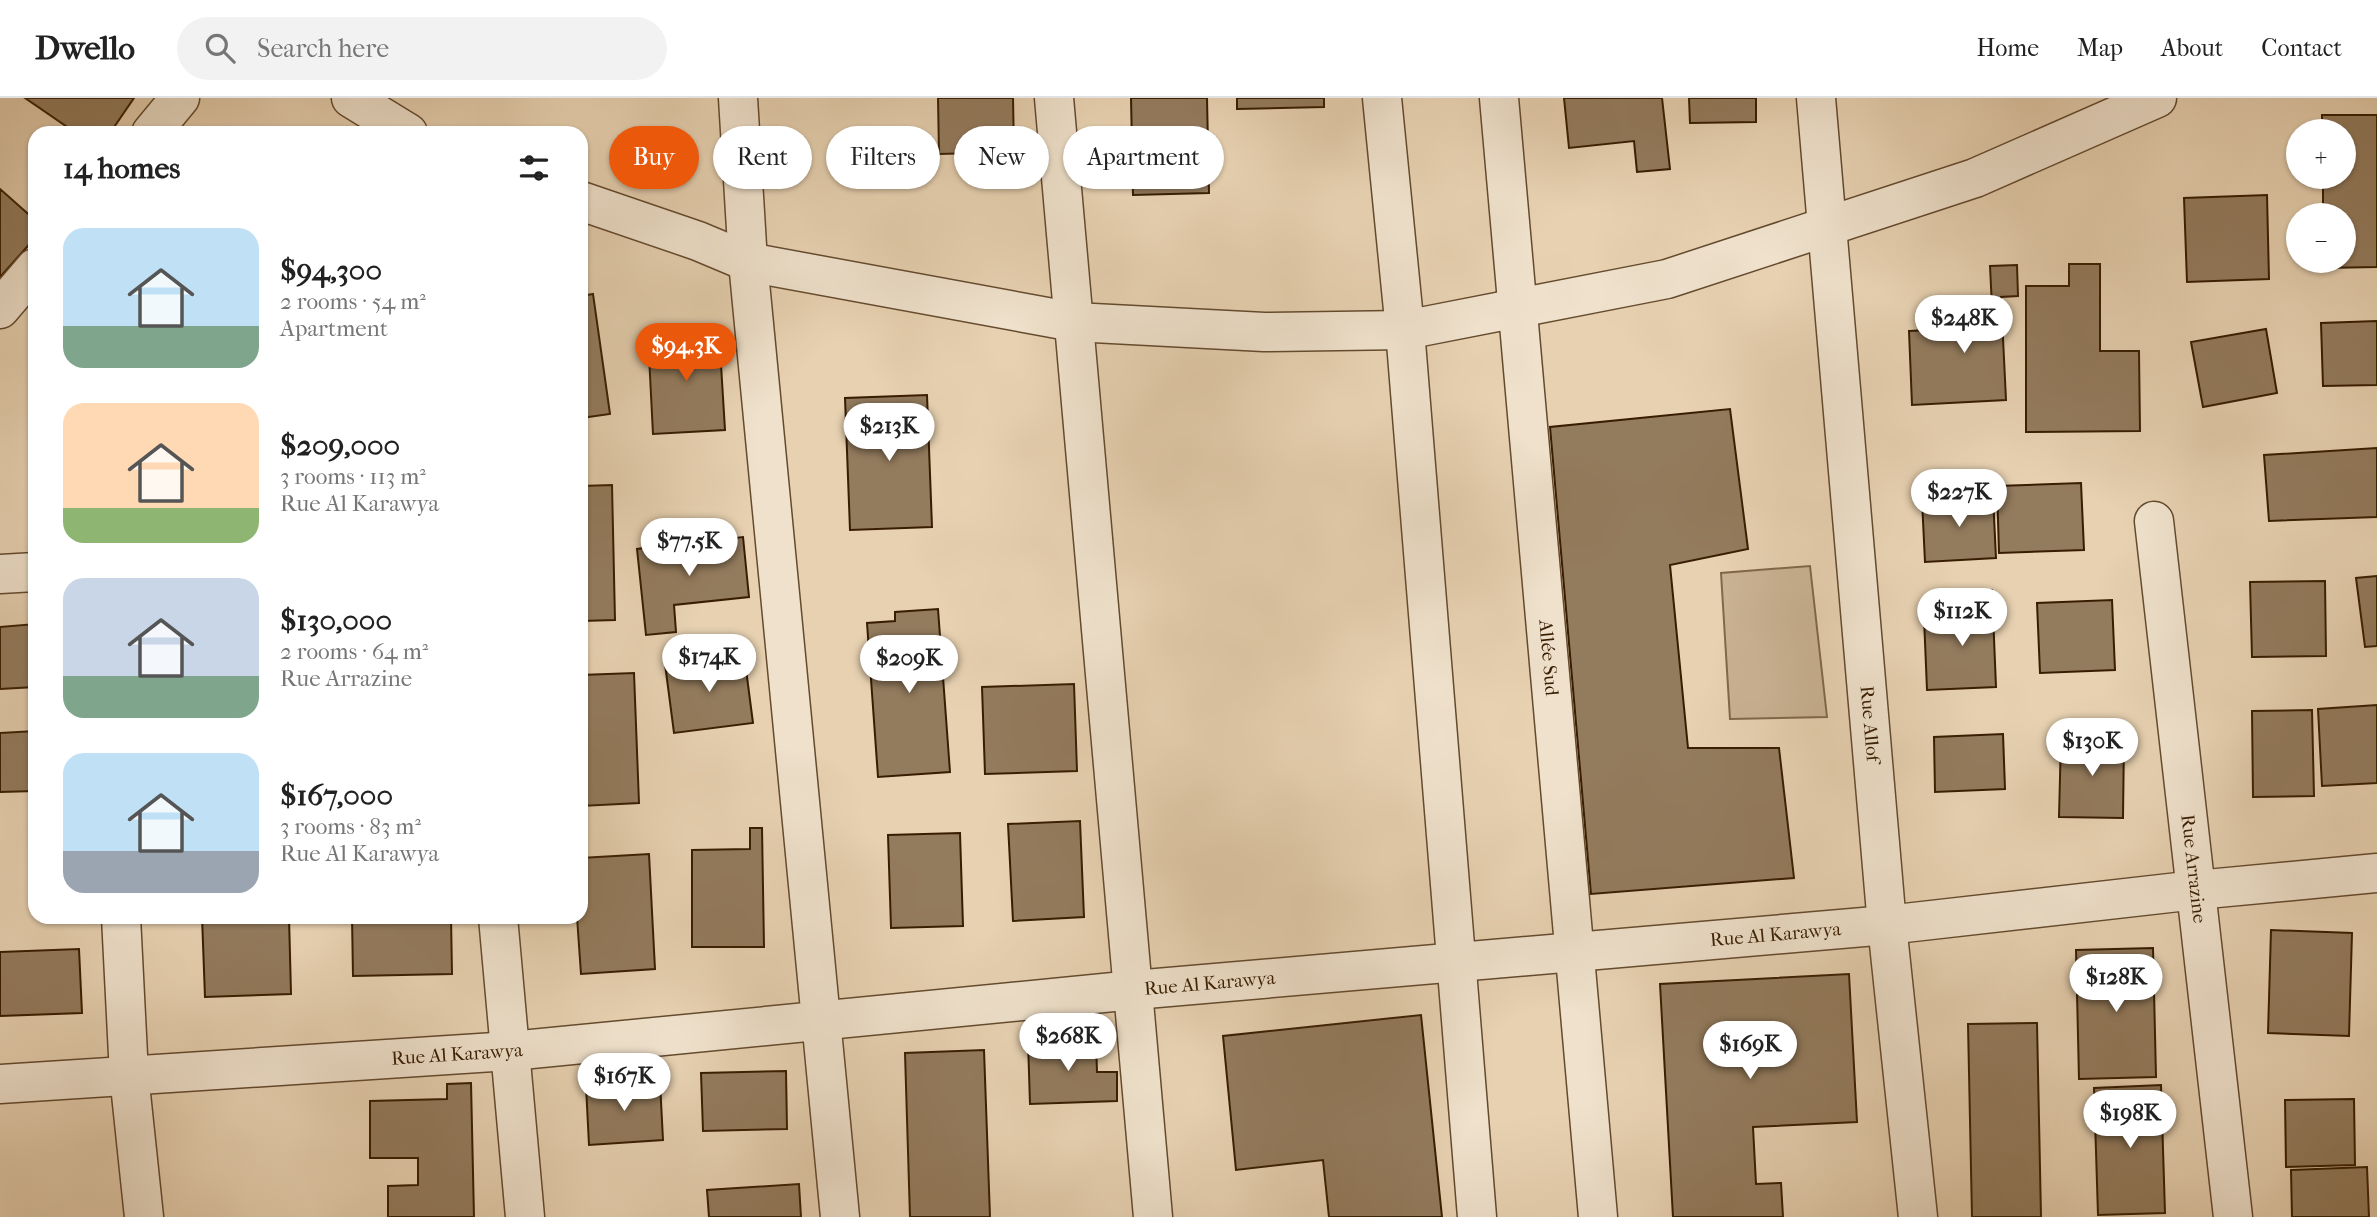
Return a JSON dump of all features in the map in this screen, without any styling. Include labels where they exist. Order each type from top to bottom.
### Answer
[{"type":"street","points":[[156,126],[180,98]]},
{"type":"street","points":[[351,98],[397,126]]},
{"type":"street","points":[[738,98],[748,262],[840,1217]]},
{"type":"street","points":[[1054,98],[1153,1217]]},
{"type":"street","points":[[1382,98],[1405,330],[1454,962],[1477,1217]]},
{"type":"street","name":"Allée Sud","points":[[1499,98],[1520,310],[1598,1217]]},
{"type":"street","name":"Rue Allof","points":[[1816,98],[1887,925],[1918,1217]]},
{"type":"street","points":[[588,203],[698,240],[748,262],[1074,322],[1264,332],[1405,330],[1520,310],[1667,279],[1828,229],[1975,178],[2157,98]]},
{"type":"street","points":[[0,309],[28,276]]},
{"type":"street","name":"Rue Arrazine","points":[[2154,521],[2233,1217]]},
{"type":"street","points":[[0,574],[28,572]]},
{"type":"street","name":"Rue Al Karawya","points":[[0,1084],[511,1051],[1134,990],[1887,925],[2196,890],[2377,873]]},
{"type":"street","points":[[121,924],[129,1075],[144,1217]]},
{"type":"street","points":[[499,924],[526,1217]]},
{"type":"shaded area","points":[[1810,566],[1827,717],[1730,719],[1721,573]]},
{"type":"building","points":[[25,98],[134,98],[115,126],[66,126]]},
{"type":"building","points":[[938,98],[1013,98],[1014,126],[954,126],[954,154],[940,154]]},
{"type":"building","points":[[1131,98],[1207,98],[1208,126],[1132,126]]},
{"type":"building","points":[[1237,98],[1324,98],[1324,107],[1237,109]]},
{"type":"building","points":[[1564,98],[1662,98],[1670,169],[1637,172],[1634,141],[1569,148]]},
{"type":"building","points":[[1689,98],[1756,98],[1756,122],[1690,123]]},
{"type":"building","points":[[2322,115],[2377,115],[2377,267],[2356,267],[2356,203],[2323,203],[2323,189],[2356,189],[2356,119],[2322,119]]},
{"type":"building","points":[[0,189],[28,214],[28,246],[0,277]]},
{"type":"building","points":[[1133,189],[1209,189],[1209,193],[1133,195]]},
{"type":"building","points":[[2267,195],[2269,279],[2187,282],[2184,198]]},
{"type":"building","points":[[2069,264],[2100,264],[2100,351],[2139,351],[2140,431],[2026,432],[2026,286],[2069,286]]},
{"type":"building","points":[[2017,265],[2018,296],[2001,297],[2006,400],[1912,405],[1909,331],[1993,327],[1990,266]]},
{"type":"building","points":[[593,294],[610,414],[588,417],[588,295]]},
{"type":"building","points":[[2377,321],[2377,385],[2323,386],[2321,323]]},
{"type":"building","points":[[2266,329],[2277,393],[2203,407],[2191,342]]},
{"type":"building","points":[[719,332],[725,430],[653,434],[648,336]]},
{"type":"building","points":[[927,395],[932,527],[850,530],[845,398]]},
{"type":"building","points":[[1730,409],[1748,549],[1670,565],[1688,748],[1779,748],[1794,878],[1591,894],[1550,427]]},
{"type":"building","points":[[2377,448],[2377,517],[2269,521],[2264,455]]},
{"type":"building","points":[[2081,483],[2084,550],[1999,553],[1997,486]]},
{"type":"building","points":[[612,485],[615,620],[588,621],[588,486]]},
{"type":"building","points":[[1993,496],[1996,558],[1925,562],[1922,500]]},
{"type":"building","points":[[743,537],[749,597],[674,605],[676,632],[646,635],[637,549]]},
{"type":"building","points":[[2377,576],[2377,646],[2365,647],[2356,578]]},
{"type":"building","points":[[2325,581],[2326,656],[2252,657],[2250,582]]},
{"type":"building","points":[[1992,590],[1996,687],[1927,690],[1924,618],[1971,616],[1970,591]]},
{"type":"building","points":[[2112,600],[2115,670],[2040,673],[2037,603]]},
{"type":"building","points":[[938,609],[950,772],[878,777],[867,623],[895,621],[895,612]]},
{"type":"building","points":[[28,625],[28,687],[0,689],[0,627]]},
{"type":"building","points":[[744,654],[753,723],[674,733],[665,664]]},
{"type":"building","points":[[634,673],[639,803],[588,806],[588,675]]},
{"type":"building","points":[[1074,684],[1077,771],[985,774],[982,687]]},
{"type":"building","points":[[2377,705],[2377,783],[2322,786],[2318,709]]},
{"type":"building","points":[[2312,710],[2314,796],[2253,797],[2252,711]]},
{"type":"building","points":[[28,731],[28,791],[0,792],[0,733]]},
{"type":"building","points":[[2003,734],[2005,789],[1935,792],[1934,737]]},
{"type":"building","points":[[2061,738],[2124,739],[2123,818],[2059,817]]},
{"type":"building","points":[[1080,821],[1084,917],[1013,921],[1008,824]]},
{"type":"building","points":[[750,828],[762,828],[764,947],[692,947],[692,850],[750,849]]},
{"type":"building","points":[[960,833],[963,926],[891,928],[888,835]]},
{"type":"building","points":[[649,854],[655,969],[581,974],[577,924],[588,924],[588,858]]},
{"type":"building","points":[[202,924],[289,924],[291,994],[205,997]]},
{"type":"building","points":[[352,924],[451,924],[452,974],[353,976]]},
{"type":"building","points":[[2271,930],[2352,933],[2349,1036],[2268,1033]]},
{"type":"building","points":[[2153,948],[2156,1077],[2079,1079],[2076,950]]},
{"type":"building","points":[[79,949],[82,1013],[0,1016],[0,952]]},
{"type":"building","points":[[1849,974],[1857,1122],[1753,1127],[1756,1184],[1781,1183],[1783,1217],[1673,1217],[1660,984]]},
{"type":"building","points":[[1421,1015],[1442,1217],[1329,1217],[1323,1160],[1236,1170],[1223,1036]]},
{"type":"building","points":[[2037,1023],[2041,1217],[1972,1217],[1968,1024]]},
{"type":"building","points":[[1096,1040],[1097,1072],[1117,1072],[1117,1101],[1030,1104],[1028,1041]]},
{"type":"building","points":[[984,1050],[990,1217],[910,1217],[905,1053]]},
{"type":"building","points":[[786,1071],[787,1129],[703,1131],[701,1073]]},
{"type":"building","points":[[660,1082],[663,1140],[589,1145],[586,1086]]},
{"type":"building","points":[[471,1083],[474,1217],[388,1217],[388,1186],[418,1185],[418,1158],[370,1158],[370,1101],[447,1099],[447,1084]]},
{"type":"building","points":[[2161,1085],[2165,1213],[2098,1215],[2094,1088]]},
{"type":"building","points":[[2354,1099],[2355,1165],[2286,1167],[2285,1100]]},
{"type":"building","points":[[2367,1167],[2369,1217],[2292,1217],[2291,1170]]},
{"type":"building","points":[[799,1184],[801,1217],[709,1217],[707,1190]]}]
